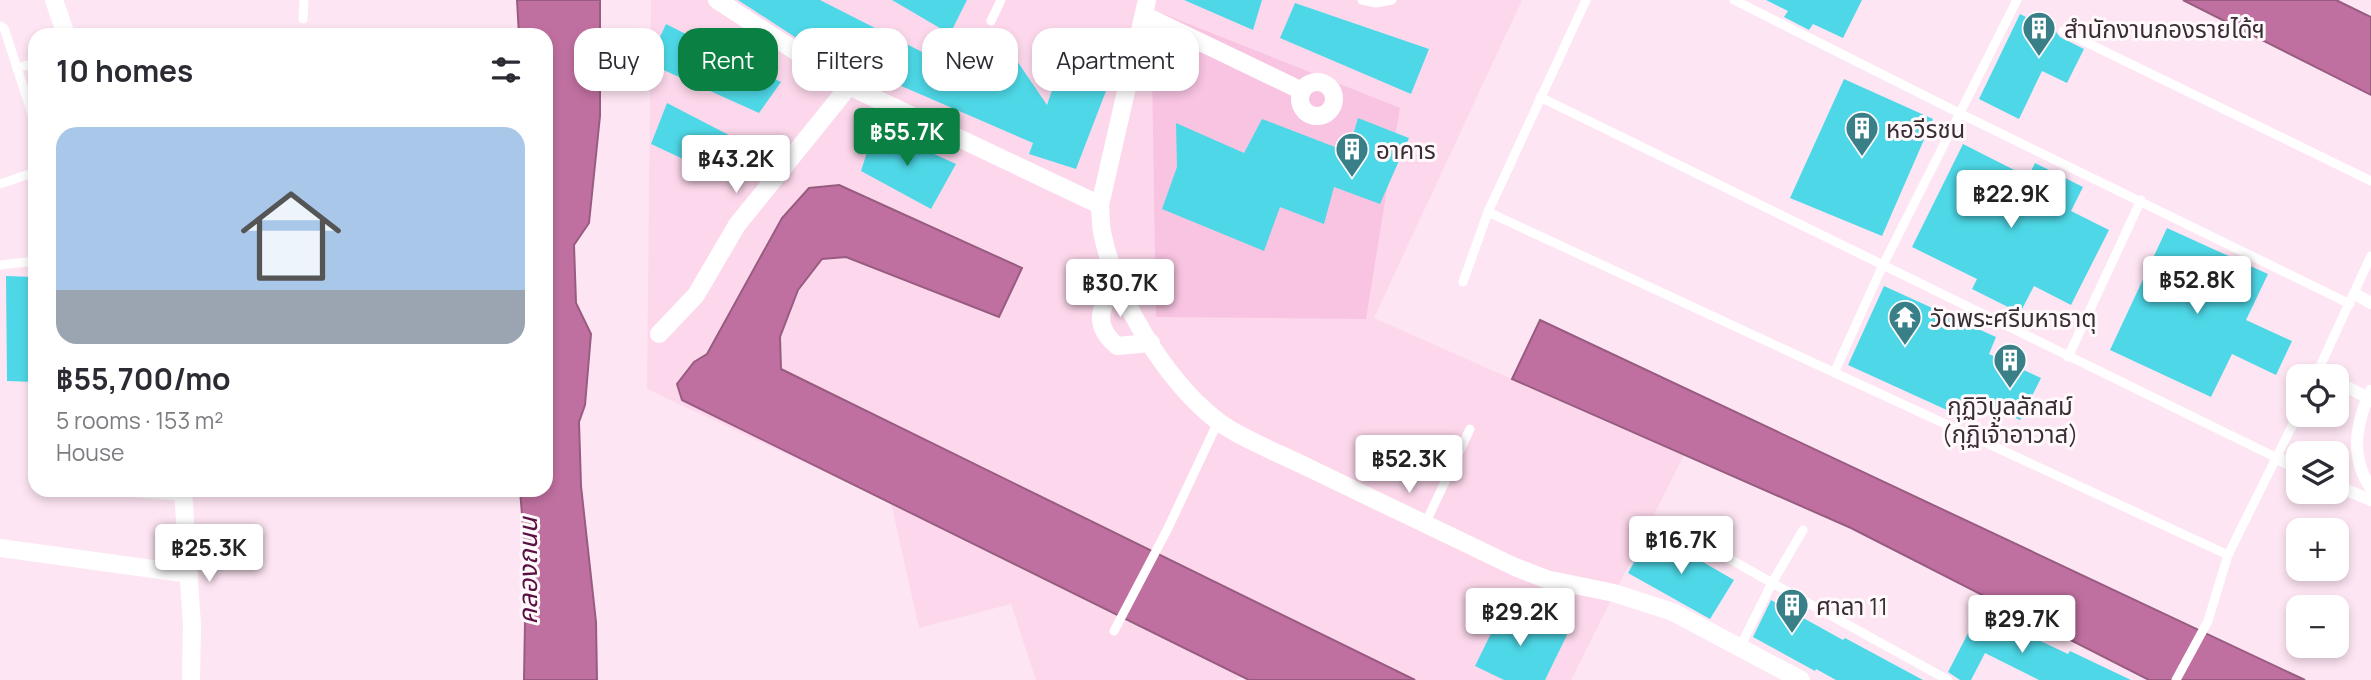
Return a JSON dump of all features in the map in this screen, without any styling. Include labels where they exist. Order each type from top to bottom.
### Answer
[{"type":"street","points":[[54,0],[64,28]]},
{"type":"street","points":[[718,0],[792,49]]},
{"type":"street","points":[[1302,91],[1145,8],[1100,205],[1102,236],[1117,279],[1137,323],[1174,377],[1195,402],[1218,422],[1515,567],[1546,579],[1614,593],[1673,612],[1801,680]]},
{"type":"street","points":[[659,334],[696,295],[737,225],[845,91]]},
{"type":"street","points":[[860,91],[1100,205]]},
{"type":"street","points":[[1117,279],[1100,316],[1102,330],[1117,346],[1151,343]]},
{"type":"street","points":[[2352,298],[2371,303]]},
{"type":"street","points":[[2349,386],[2369,394],[2360,413],[2356,437],[2359,461],[2371,488]]},
{"type":"street","points":[[2277,458],[2286,462]]},
{"type":"street","points":[[2349,491],[2371,500]]},
{"type":"street","points":[[183,497],[192,625],[191,680]]},
{"type":"street","points":[[0,548],[189,574]]},
{"type":"lane","points":[[303,0],[303,19]]},
{"type":"lane","points":[[991,21],[1001,0]]},
{"type":"lane","points":[[1362,0],[1376,3],[1392,0]]},
{"type":"lane","points":[[1463,282],[1488,212],[1586,0]]},
{"type":"lane","points":[[1734,0],[1959,113],[2352,298]]},
{"type":"lane","points":[[1834,373],[1883,265],[2017,0]]},
{"type":"lane","points":[[0,26],[4,28],[28,102]]},
{"type":"lane","points":[[2063,31],[2371,181]]},
{"type":"lane","points":[[17,68],[28,65]]},
{"type":"lane","points":[[1540,97],[2277,458]]},
{"type":"lane","points":[[0,184],[28,174]]},
{"type":"lane","points":[[2068,357],[2141,200]]},
{"type":"lane","points":[[1488,212],[2228,555]]},
{"type":"lane","points":[[2325,364],[2371,256]]},
{"type":"lane","points":[[0,265],[28,262]]},
{"type":"lane","points":[[1114,631],[1168,528],[1218,422]]},
{"type":"lane","points":[[2176,680],[2208,621],[2228,555],[2292,427]]},
{"type":"lane","points":[[1425,524],[1470,429]]},
{"type":"lane","points":[[1740,647],[1772,583],[1803,530]]},
{"type":"lane","points":[[1695,539],[1948,680]]},
{"type":"shaded area","points":[[651,0],[1522,0],[1374,318],[1684,455],[1571,680],[1249,680],[1243,677],[1232,680],[1036,680],[1011,604],[919,628],[891,503],[647,389],[650,91],[664,91],[664,28],[651,28]]},
{"type":"shaded area","points":[[1151,9],[1199,28],[1151,28]]},
{"type":"shaded area","points":[[1199,28],[1400,108],[1366,319],[1156,317],[1152,91],[1199,91]]},
{"type":"water","name":"คลองถนน","points":[[517,0],[600,0],[600,28],[574,28],[574,91],[600,91],[589,223],[574,245],[576,303],[591,334],[585,405],[579,422],[581,486],[596,622],[597,680],[524,680],[526,564],[521,497],[553,497],[553,28],[519,28]]},
{"type":"water","points":[[2183,0],[2336,0],[2371,17],[2371,95]]},
{"type":"water","points":[[839,185],[1022,268],[999,317],[846,257],[822,259],[798,290],[780,337],[781,369],[1415,680],[1249,680],[682,400],[677,384],[694,362],[707,354],[782,218],[809,188]]},
{"type":"water","points":[[1540,320],[2305,680],[2149,680],[1851,528],[1512,379]]},
{"type":"building","points":[[738,0],[820,0],[875,28],[792,28],[792,35]]},
{"type":"building","points":[[892,0],[967,0],[953,28],[940,28]]},
{"type":"building","points":[[1184,0],[1262,0],[1253,30]]},
{"type":"building","points":[[1766,0],[1862,0],[1843,38],[1813,24],[1809,30],[1784,17],[1788,11]]},
{"type":"building","name":"อาคาร","points":[[1295,3],[1429,49],[1411,94],[1280,38]]},
{"type":"building","name":"สำนักงานกองรายได้ฯ","points":[[2020,14],[2084,49],[2067,83],[2042,71],[2019,119],[1979,99]]},
{"type":"building","points":[[666,24],[678,30],[678,77],[664,70]]},
{"type":"building","points":[[908,45],[922,52],[922,91],[1018,91],[1018,62],[1032,83],[1032,91],[1037,91],[1047,105],[1052,91],[1106,91],[1076,169],[1029,154],[1033,143],[908,89]]},
{"type":"building","name":"หอวีรชน","points":[[1844,79],[1933,119],[1882,236],[1790,198]]},
{"type":"building","points":[[710,91],[775,91],[759,113]]},
{"type":"building","points":[[667,103],[752,147],[741,186],[651,144]]},
{"type":"building","points":[[1358,118],[1409,138],[1380,204],[1334,187],[1324,224],[1280,207],[1264,251],[1162,209],[1177,167],[1176,123],[1244,153],[1262,119],[1348,152]]},
{"type":"building","points":[[875,127],[956,164],[931,209],[861,171]]},
{"type":"building","points":[[1963,144],[2028,177],[2035,163],[2083,187],[2071,211],[2109,230],[2071,305],[2034,286],[2020,313],[1972,289],[1977,279],[1912,247]]},
{"type":"building","points":[[2167,228],[2268,274],[2246,320],[2292,341],[2276,375],[2232,354],[2211,397],[2110,350]]},
{"type":"building","points":[[6,276],[28,277],[28,382],[7,381]]},
{"type":"building","points":[[1884,286],[1996,337],[1989,354],[2041,378],[2020,420],[1969,397],[1960,416],[1848,365]]},
{"type":"building","points":[[1651,532],[1734,580],[1710,619],[1628,573]]},
{"type":"building","points":[[1771,600],[1923,680],[1836,680],[1816,669],[1815,671],[1753,637]]},
{"type":"building","points":[[1505,605],[1567,635],[1545,680],[1504,680],[1475,666]]},
{"type":"building","points":[[1979,612],[2131,680],[2039,680],[1985,653],[1971,680],[1960,680],[1948,672]]},
{"type":"place","name":"สำนักงานกองรายได้ฯ","points":[[2039,58]]},
{"type":"place","name":"หอวีรชน","points":[[1862,158]]},
{"type":"place","name":"อาคาร","points":[[1352,179]]},
{"type":"place","name":"วัดพระศรีมหาธาตุ","points":[[1905,347]]},
{"type":"place","name":"กุฏิวิบูลลักสม์ (กุฏิเจ้าอาวาส)","points":[[2010,390]]},
{"type":"place","name":"ศาลา 11","points":[[1792,635]]}]
